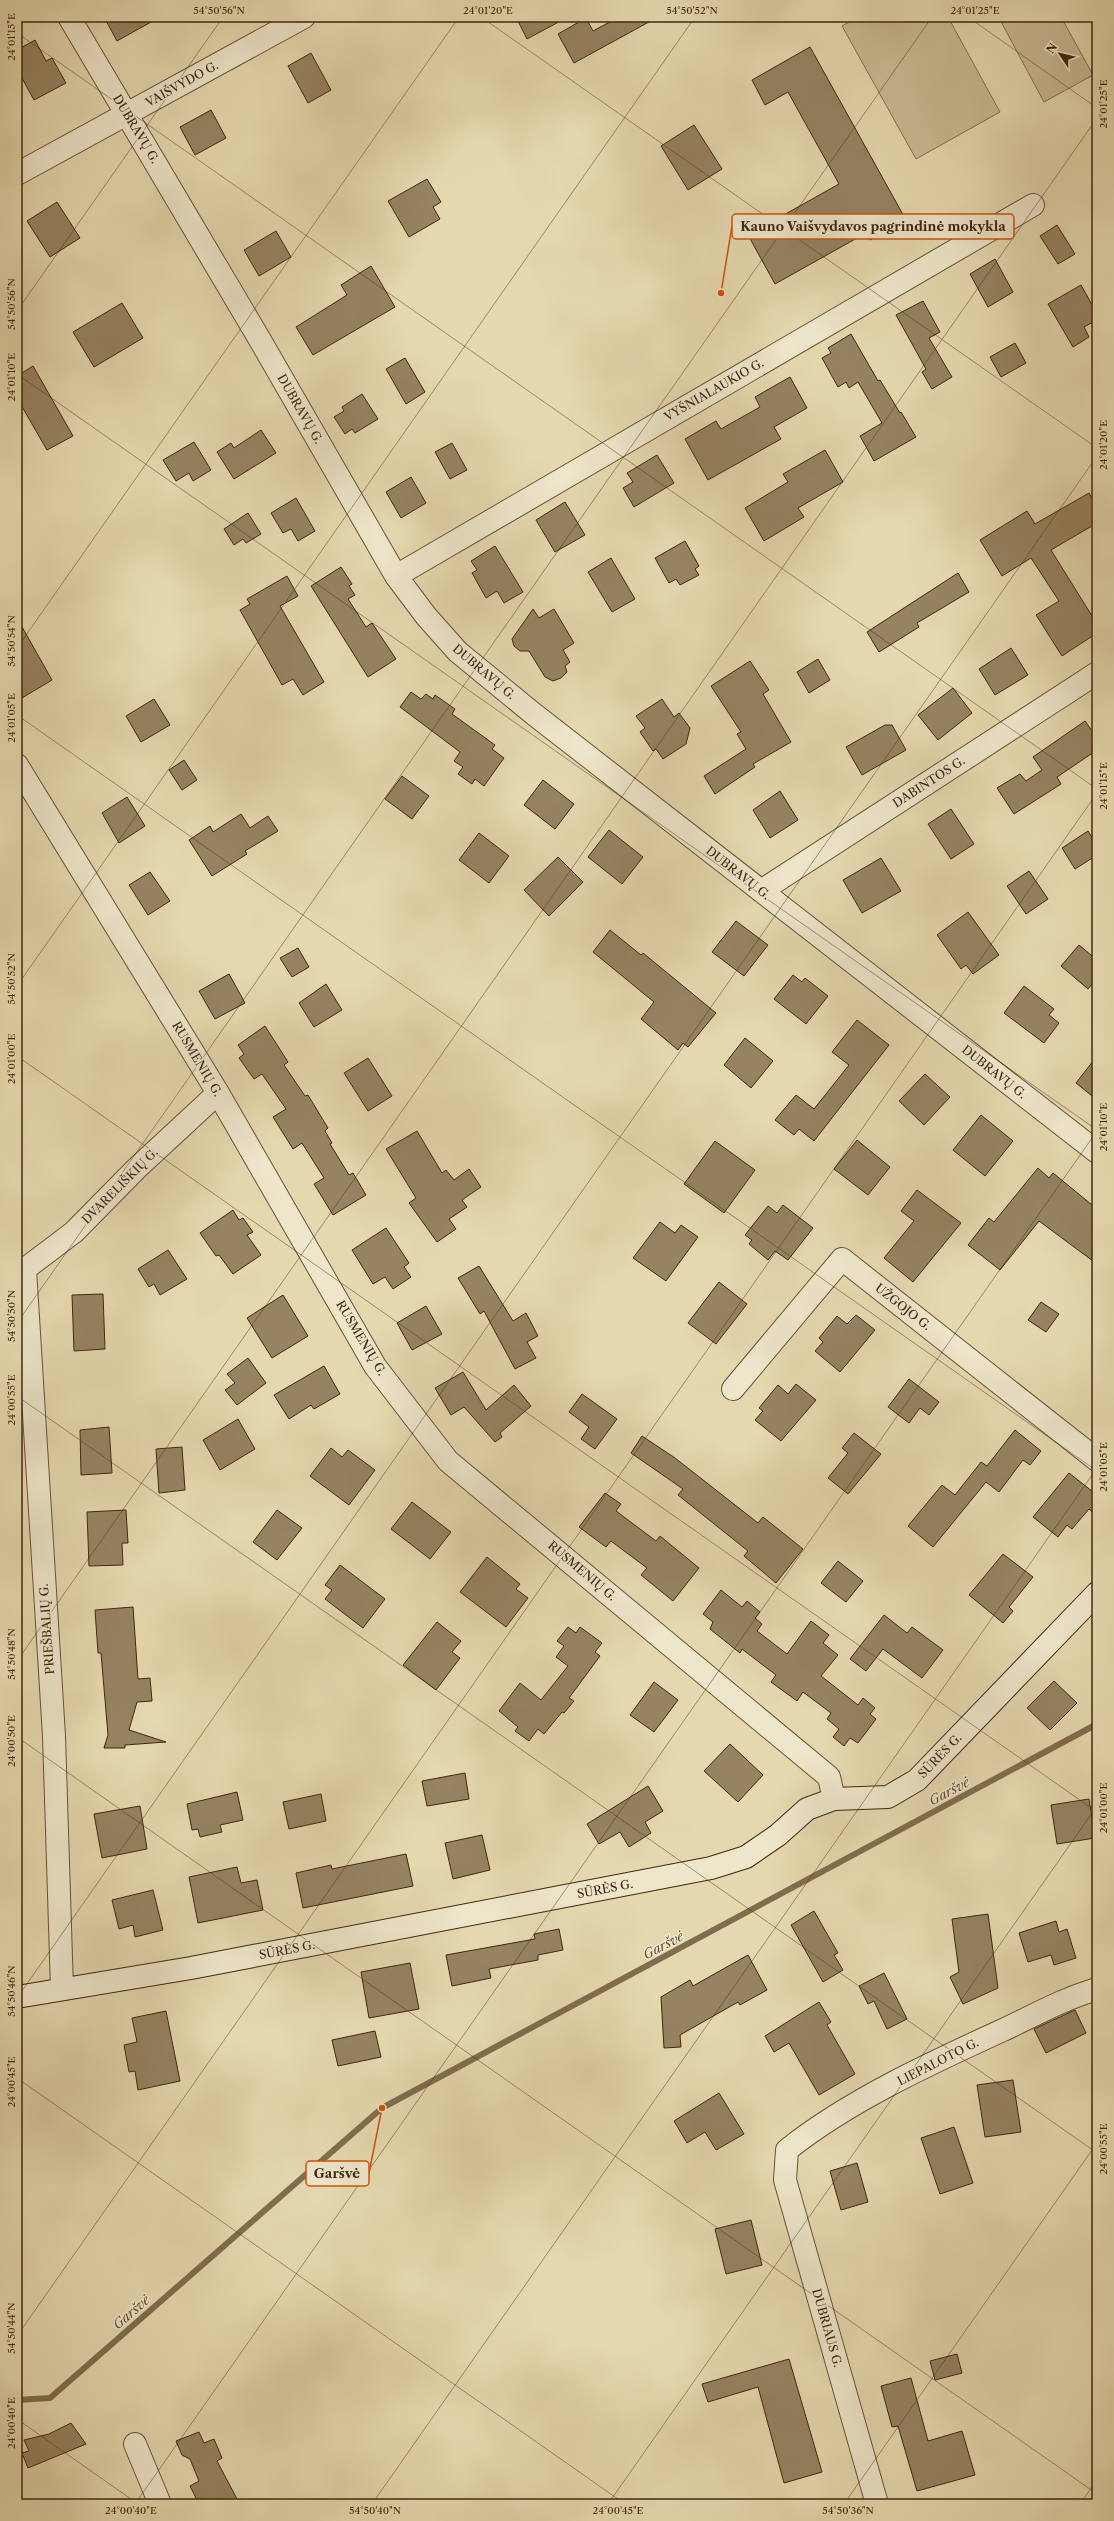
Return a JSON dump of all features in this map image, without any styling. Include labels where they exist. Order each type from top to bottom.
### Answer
[{"type":"street","name":"DUBRAVŲ G.","points":[[69,17],[396,576],[426,616],[458,652],[535,715],[1097,1152]]},
{"type":"street","name":"VAIŠVYDO G.","points":[[17,174],[304,17]]},
{"type":"street","name":"VYŠNIALAUKIO G.","points":[[396,576],[1032,205]]},
{"type":"street","name":"DABINTOS G.","points":[[761,891],[1097,673]]},
{"type":"street","name":"RUSMENIŲ G.","points":[[17,765],[218,1093],[375,1366],[448,1461],[829,1777],[834,1799]]},
{"type":"street","name":"DVARELIŠKIŲ G.","points":[[21,1270],[74,1232],[136,1169],[218,1093]]},
{"type":"street","name":"UŽGOJO G.","points":[[733,1389],[842,1259],[1097,1460]]},
{"type":"street","name":"PRIEŠBALIŲ G.","points":[[21,1270],[53,1728],[62,1989]]},
{"type":"street","name":"SŪRĖS G.","points":[[17,1997],[199,1967],[711,1868],[746,1857],[778,1836],[807,1809],[834,1799],[888,1797],[918,1780],[1097,1593]]},
{"type":"street","name":"LIEPALOTO G.","points":[[787,2150],[812,2130],[905,2077],[1067,1997],[1097,1989]]},
{"type":"street","name":"DUBRIAUS G.","points":[[787,2150],[785,2180],[876,2504]]},
{"type":"street","points":[[135,2444],[160,2504]]},
{"type":"shaded area","points":[[858,17],[948,17],[1000,112],[916,159],[842,26]]},
{"type":"shaded area","points":[[1061,17],[1093,75],[1044,102],[999,18]]},
{"type":"building","points":[[104,17],[160,17],[117,41]]},
{"type":"building","points":[[516,17],[568,17],[527,39]]},
{"type":"building","points":[[619,17],[658,17],[574,63],[558,34],[586,18],[593,31]]},
{"type":"building","points":[[35,40],[46,61],[52,58],[66,83],[34,100],[17,69],[17,50]]},
{"type":"building","points":[[810,47],[906,220],[870,240],[866,233],[775,284],[748,235],[839,184],[788,92],[765,105],[752,80]]},
{"type":"building","points":[[311,53],[331,90],[308,103],[288,66]]},
{"type":"building","points":[[211,110],[226,138],[195,155],[180,127]]},
{"type":"building","points":[[694,125],[722,169],[688,190],[661,146]]},
{"type":"building","points":[[427,179],[441,202],[433,207],[440,219],[409,237],[388,201]]},
{"type":"building","points":[[57,202],[80,238],[50,257],[27,221]]},
{"type":"building","points":[[1057,225],[1075,254],[1058,264],[1040,236]]},
{"type":"building","points":[[276,231],[291,257],[259,276],[244,250]]},
{"type":"building","points":[[995,259],[1013,292],[988,307],[970,274]]},
{"type":"building","points":[[371,266],[395,307],[313,355],[296,327],[347,295],[341,285]]},
{"type":"building","points":[[1081,285],[1097,314],[1097,320],[1084,327],[1089,337],[1073,347],[1048,304]]},
{"type":"building","points":[[923,301],[940,332],[929,338],[952,377],[932,389],[922,372],[926,369],[896,315]]},
{"type":"building","points":[[122,303],[143,338],[94,367],[73,332]]},
{"type":"building","points":[[851,334],[878,381],[880,380],[916,437],[874,461],[860,436],[882,423],[858,382],[849,388],[846,382],[838,387],[822,358],[831,353],[828,348]]},
{"type":"building","points":[[1015,343],[1026,363],[1001,377],[990,357]]},
{"type":"building","points":[[405,358],[425,392],[406,404],[386,369]]},
{"type":"building","points":[[33,366],[73,436],[47,450],[17,398],[17,376]]},
{"type":"building","points":[[790,377],[807,408],[774,427],[781,439],[708,480],[685,439],[716,421],[721,429],[760,407],[755,397]]},
{"type":"building","points":[[362,394],[378,419],[355,433],[352,429],[345,434],[334,417],[344,411],[342,407]]},
{"type":"building","points":[[261,430],[276,453],[234,479],[217,452],[231,443],[234,448]]},
{"type":"building","points":[[194,442],[211,470],[193,481],[189,473],[176,481],[163,460]]},
{"type":"building","points":[[452,443],[467,470],[450,479],[435,452]]},
{"type":"building","points":[[825,450],[843,482],[798,508],[804,517],[764,541],[745,508],[788,482],[783,474]]},
{"type":"building","points":[[657,455],[674,483],[634,507],[623,488],[633,482],[627,473]]},
{"type":"building","points":[[411,477],[426,503],[401,518],[386,492]]},
{"type":"building","points":[[1089,493],[1097,507],[1097,523],[1051,550],[1097,624],[1097,633],[1062,656],[1036,615],[1059,601],[1031,558],[1002,576],[980,540],[1027,511],[1035,524]]},
{"type":"building","points":[[296,498],[315,531],[298,541],[291,529],[283,533],[271,513]]},
{"type":"building","points":[[565,502],[585,535],[555,552],[536,520]]},
{"type":"building","points":[[248,513],[261,534],[246,543],[243,539],[234,545],[224,529]]},
{"type":"building","points":[[685,541],[699,566],[695,569],[699,575],[680,585],[676,579],[669,583],[655,558]]},
{"type":"building","points":[[495,546],[523,592],[504,603],[497,591],[486,598],[472,573],[477,570],[471,561]]},
{"type":"building","points":[[611,558],[635,599],[612,612],[588,572]]},
{"type":"building","points":[[341,567],[352,584],[349,586],[355,595],[348,599],[366,627],[372,623],[396,659],[368,677],[311,586]]},
{"type":"building","points":[[958,573],[969,592],[917,623],[919,627],[879,652],[867,632]]},
{"type":"building","points":[[287,576],[298,596],[280,606],[324,682],[303,695],[293,679],[282,685],[240,610],[250,604],[247,599]]},
{"type":"building","points":[[533,609],[539,618],[554,609],[574,643],[563,650],[570,662],[565,666],[567,672],[561,678],[553,681],[545,677],[529,651],[520,651],[514,646],[512,639]]},
{"type":"building","points":[[17,618],[52,680],[17,701]]},
{"type":"building","points":[[1011,648],[1028,675],[995,695],[979,669]]},
{"type":"building","points":[[818,659],[830,680],[809,693],[797,672]]},
{"type":"building","points":[[750,661],[769,690],[763,694],[791,742],[753,764],[755,767],[715,794],[704,776],[746,749],[737,734],[741,732],[711,686]]},
{"type":"building","points":[[953,688],[972,713],[938,740],[918,715]]},
{"type":"building","points":[[411,692],[421,699],[426,694],[433,699],[435,695],[455,709],[452,714],[495,745],[492,749],[504,758],[484,786],[475,779],[472,784],[458,774],[463,767],[454,761],[460,752],[400,707]]},
{"type":"building","points":[[154,699],[170,725],[141,742],[126,716]]},
{"type":"building","points":[[662,699],[674,717],[679,713],[690,728],[686,744],[663,759],[656,749],[653,751],[640,732],[645,728],[636,716]]},
{"type":"building","points":[[1085,721],[1097,738],[1097,750],[1057,777],[1061,784],[1014,814],[997,788],[1020,774],[1026,781],[1042,770],[1033,757]]},
{"type":"building","points":[[885,725],[892,725],[906,750],[862,775],[846,747]]},
{"type":"building","points":[[184,760],[197,780],[182,790],[169,770]]},
{"type":"building","points":[[402,776],[429,796],[412,819],[385,799]]},
{"type":"building","points":[[543,780],[574,804],[555,829],[524,805]]},
{"type":"building","points":[[780,791],[798,820],[770,838],[753,810]]},
{"type":"building","points":[[127,797],[145,826],[119,843],[102,813]]},
{"type":"building","points":[[951,809],[974,844],[951,859],[928,824]]},
{"type":"building","points":[[241,814],[250,828],[268,816],[278,831],[245,851],[247,854],[212,876],[189,840],[210,826],[213,832]]},
{"type":"building","points":[[609,830],[643,857],[622,884],[588,857]]},
{"type":"building","points":[[1088,831],[1097,845],[1097,855],[1075,869],[1062,848]]},
{"type":"building","points":[[479,833],[509,856],[489,883],[459,860]]},
{"type":"building","points":[[558,857],[583,882],[549,916],[524,890]]},
{"type":"building","points":[[881,858],[901,891],[862,913],[843,880]]},
{"type":"building","points":[[1029,871],[1048,899],[1026,914],[1007,886]]},
{"type":"building","points":[[150,872],[170,901],[148,915],[129,885]]},
{"type":"building","points":[[968,912],[999,955],[973,974],[966,965],[961,969],[937,935]]},
{"type":"building","points":[[736,921],[768,945],[744,976],[712,952]]},
{"type":"building","points":[[610,930],[641,955],[643,953],[716,1013],[688,1047],[683,1043],[678,1050],[641,1019],[654,1002],[593,952]]},
{"type":"building","points":[[1079,945],[1097,960],[1097,978],[1088,989],[1061,966]]},
{"type":"building","points":[[298,948],[309,967],[292,977],[280,958]]},
{"type":"building","points":[[229,974],[245,1003],[215,1019],[199,991]]},
{"type":"building","points":[[793,975],[802,982],[805,978],[828,996],[806,1024],[774,999]]},
{"type":"building","points":[[326,984],[342,1010],[314,1027],[299,1003]]},
{"type":"building","points":[[1024,986],[1054,1009],[1049,1015],[1059,1023],[1044,1043],[1004,1013]]},
{"type":"building","points":[[857,1020],[889,1045],[814,1141],[799,1129],[794,1135],[775,1120],[796,1095],[814,1109],[849,1065],[832,1052]]},
{"type":"building","points":[[265,1026],[288,1062],[284,1065],[305,1096],[308,1095],[328,1128],[325,1131],[332,1143],[330,1144],[349,1175],[353,1173],[366,1195],[333,1215],[314,1184],[324,1178],[302,1143],[293,1149],[273,1117],[286,1109],[262,1074],[254,1079],[239,1058],[244,1054],[238,1045]]},
{"type":"building","points":[[745,1038],[773,1061],[751,1088],[724,1065]]},
{"type":"building","points":[[1097,1056],[1097,1100],[1076,1083]]},
{"type":"building","points":[[368,1058],[392,1096],[368,1111],[344,1073]]},
{"type":"building","points":[[925,1074],[950,1097],[924,1125],[899,1101]]},
{"type":"building","points":[[981,1115],[1013,1141],[985,1176],[953,1150]]},
{"type":"building","points":[[417,1131],[442,1173],[446,1170],[454,1180],[469,1169],[481,1187],[462,1200],[467,1207],[449,1219],[456,1229],[437,1242],[409,1203],[416,1198],[386,1149]]},
{"type":"building","points":[[857,1140],[890,1167],[868,1195],[834,1169]]},
{"type":"building","points":[[715,1141],[755,1170],[724,1213],[684,1184]]},
{"type":"building","points":[[1038,1168],[1049,1178],[1053,1173],[1097,1209],[1097,1264],[1039,1221],[1000,1270],[968,1245],[989,1218],[994,1222]]},
{"type":"building","points":[[917,1190],[961,1223],[913,1282],[884,1258],[914,1221],[901,1211]]},
{"type":"building","points":[[783,1205],[813,1228],[788,1260],[775,1251],[768,1260],[749,1244],[752,1240],[745,1235],[768,1206],[777,1213]]},
{"type":"building","points":[[233,1210],[239,1220],[243,1218],[253,1232],[247,1235],[261,1255],[233,1274],[219,1255],[216,1256],[200,1233]]},
{"type":"building","points":[[660,1222],[675,1233],[681,1225],[698,1237],[666,1281],[633,1258]]},
{"type":"building","points":[[386,1228],[409,1263],[404,1267],[411,1277],[393,1289],[385,1277],[373,1284],[352,1250]]},
{"type":"building","points":[[168,1250],[187,1279],[160,1295],[154,1284],[149,1287],[138,1269]]},
{"type":"building","points":[[479,1266],[513,1321],[526,1313],[538,1336],[527,1342],[536,1358],[515,1369],[484,1311],[480,1314],[458,1278]]},
{"type":"building","points":[[719,1282],[747,1304],[716,1344],[688,1323]]},
{"type":"building","points":[[103,1294],[105,1349],[74,1351],[72,1295]]},
{"type":"building","points":[[283,1295],[308,1336],[272,1358],[247,1318]]},
{"type":"building","points":[[1041,1302],[1059,1314],[1046,1332],[1028,1320]]},
{"type":"building","points":[[426,1306],[442,1334],[412,1350],[397,1323]]},
{"type":"building","points":[[856,1315],[875,1330],[840,1372],[815,1351],[823,1342],[819,1338],[837,1316],[847,1324]]},
{"type":"building","points":[[248,1358],[266,1383],[237,1405],[225,1390],[235,1383],[227,1374]]},
{"type":"building","points":[[324,1366],[340,1394],[314,1409],[311,1405],[289,1419],[274,1395]]},
{"type":"building","points":[[463,1372],[486,1410],[514,1385],[531,1406],[500,1433],[502,1437],[495,1442],[464,1407],[451,1415],[435,1388]]},
{"type":"building","points":[[909,1379],[939,1402],[929,1415],[920,1408],[909,1423],[888,1407]]},
{"type":"building","points":[[796,1384],[816,1400],[781,1441],[755,1420],[763,1411],[759,1408],[778,1385],[788,1394]]},
{"type":"building","points":[[582,1394],[617,1419],[595,1449],[581,1439],[589,1427],[569,1412]]},
{"type":"building","points":[[238,1419],[255,1449],[220,1470],[203,1440]]},
{"type":"building","points":[[109,1427],[112,1473],[81,1475],[80,1430]]},
{"type":"building","points":[[1015,1430],[1041,1451],[1030,1465],[1023,1460],[999,1492],[986,1482],[933,1547],[908,1526],[942,1485],[955,1495],[981,1462],[987,1466]]},
{"type":"building","points":[[854,1433],[881,1454],[848,1494],[828,1478],[848,1453],[842,1448]]},
{"type":"building","points":[[642,1436],[675,1458],[758,1523],[763,1517],[803,1549],[776,1583],[744,1556],[748,1551],[678,1495],[683,1489],[631,1453]]},
{"type":"building","points":[[182,1447],[185,1490],[159,1493],[156,1449]]},
{"type":"building","points":[[331,1448],[342,1457],[348,1450],[375,1470],[349,1505],[310,1476]]},
{"type":"building","points":[[1069,1473],[1097,1495],[1097,1516],[1089,1509],[1072,1529],[1067,1525],[1058,1537],[1033,1517]]},
{"type":"building","points":[[605,1493],[621,1504],[616,1511],[656,1541],[660,1536],[699,1568],[673,1601],[641,1575],[647,1568],[611,1541],[606,1547],[579,1527]]},
{"type":"building","points":[[412,1502],[451,1532],[430,1559],[391,1529]]},
{"type":"building","points":[[126,1510],[128,1543],[122,1543],[123,1565],[89,1566],[87,1512]]},
{"type":"building","points":[[277,1510],[302,1528],[277,1560],[253,1542]]},
{"type":"building","points":[[1003,1554],[1033,1577],[1009,1607],[1013,1611],[1003,1623],[969,1595]]},
{"type":"building","points":[[487,1557],[520,1584],[516,1589],[528,1598],[506,1627],[460,1592]]},
{"type":"building","points":[[838,1561],[863,1581],[846,1602],[821,1583]]},
{"type":"building","points":[[340,1565],[385,1599],[363,1628],[325,1599],[332,1590],[325,1585]]},
{"type":"building","points":[[721,1590],[742,1607],[747,1601],[760,1612],[755,1618],[762,1624],[757,1631],[787,1654],[811,1621],[829,1635],[823,1643],[838,1655],[821,1676],[858,1705],[863,1698],[875,1708],[870,1714],[876,1719],[858,1743],[850,1738],[844,1746],[833,1737],[839,1729],[827,1719],[831,1713],[803,1692],[797,1701],[771,1682],[776,1675],[742,1649],[740,1653],[710,1629],[713,1622],[703,1614]]},
{"type":"building","points":[[133,1607],[138,1679],[150,1678],[152,1701],[137,1702],[129,1730],[166,1742],[125,1745],[125,1748],[104,1748],[108,1735],[101,1653],[98,1653],[95,1610]]},
{"type":"building","points":[[884,1615],[907,1633],[912,1627],[943,1650],[922,1678],[883,1649],[866,1671],[850,1659]]},
{"type":"building","points":[[437,1622],[461,1641],[452,1652],[460,1658],[436,1690],[403,1665]]},
{"type":"building","points":[[568,1627],[576,1633],[580,1627],[602,1643],[595,1652],[600,1656],[569,1698],[574,1701],[564,1713],[562,1712],[544,1734],[538,1729],[529,1741],[515,1731],[518,1727],[499,1711],[520,1683],[541,1700],[568,1666],[556,1657],[564,1646],[557,1641]]},
{"type":"building","points":[[1054,1681],[1077,1703],[1050,1730],[1027,1708]]},
{"type":"building","points":[[654,1682],[678,1700],[654,1732],[630,1715]]},
{"type":"building","points":[[730,1744],[763,1775],[738,1802],[704,1771]]},
{"type":"building","points":[[465,1773],[469,1799],[427,1806],[422,1781]]},
{"type":"building","points":[[648,1786],[663,1811],[645,1822],[651,1833],[629,1847],[620,1832],[599,1844],[587,1824]]},
{"type":"building","points":[[237,1792],[243,1820],[220,1825],[222,1832],[200,1837],[198,1829],[192,1830],[187,1804]]},
{"type":"building","points":[[321,1794],[326,1821],[289,1829],[283,1802]]},
{"type":"building","points":[[1089,1799],[1095,1838],[1057,1844],[1051,1805]]},
{"type":"building","points":[[140,1806],[147,1849],[102,1858],[94,1814]]},
{"type":"building","points":[[482,1835],[490,1870],[453,1879],[445,1843]]},
{"type":"building","points":[[406,1854],[413,1886],[303,1908],[296,1873],[331,1865],[332,1869]]},
{"type":"building","points":[[237,1867],[241,1883],[257,1880],[263,1910],[198,1923],[189,1877]]},
{"type":"building","points":[[153,1890],[163,1930],[135,1937],[133,1925],[119,1929],[112,1900]]},
{"type":"building","points":[[814,1911],[838,1953],[834,1955],[843,1970],[823,1982],[791,1925]]},
{"type":"building","points":[[988,1914],[998,1988],[963,2004],[950,1977],[959,1972],[952,1919]]},
{"type":"building","points":[[1056,1921],[1059,1932],[1067,1929],[1076,1958],[1054,1965],[1051,1955],[1028,1962],[1019,1933]]},
{"type":"building","points":[[559,1929],[563,1950],[538,1955],[538,1960],[489,1969],[491,1978],[452,1986],[446,1955],[535,1939],[534,1934]]},
{"type":"building","points":[[748,1955],[767,1990],[740,2005],[738,2002],[680,2035],[681,2047],[664,2048],[661,1997],[690,1980],[693,1986]]},
{"type":"building","points":[[410,1963],[419,2009],[369,2018],[361,1972]]},
{"type":"building","points":[[884,1973],[907,2019],[887,2029],[874,2001],[868,2004],[859,1986]]},
{"type":"building","points":[[819,2002],[831,2022],[827,2025],[855,2074],[819,2095],[789,2043],[774,2052],[765,2036]]},
{"type":"building","points":[[1075,2010],[1086,2033],[1046,2053],[1034,2029]]},
{"type":"building","points":[[166,2011],[180,2081],[138,2090],[135,2071],[129,2072],[124,2045],[137,2042],[132,2018]]},
{"type":"building","points":[[375,2031],[381,2057],[338,2066],[332,2040]]},
{"type":"building","points":[[1013,2080],[1021,2132],[985,2137],[977,2085]]},
{"type":"building","points":[[719,2093],[744,2134],[716,2150],[705,2132],[687,2143],[674,2121]]},
{"type":"building","points":[[954,2127],[973,2183],[940,2194],[921,2138]]},
{"type":"building","points":[[857,2163],[868,2202],[841,2210],[830,2171]]},
{"type":"building","points":[[751,2220],[762,2265],[726,2274],[715,2229]]},
{"type":"building","points":[[957,2354],[962,2373],[935,2380],[930,2361]]},
{"type":"building","points":[[789,2359],[822,2472],[784,2483],[758,2387],[708,2402],[702,2384]]},
{"type":"building","points":[[911,2378],[928,2441],[962,2431],[975,2475],[917,2491],[898,2426],[892,2427],[881,2386]]},
{"type":"building","points":[[71,2423],[86,2444],[28,2468],[22,2453],[29,2451],[24,2440],[49,2434]]},
{"type":"building","points":[[199,2432],[204,2443],[214,2439],[222,2458],[217,2461],[237,2499],[226,2504],[207,2504],[197,2500],[190,2486],[199,2481],[190,2459],[182,2455],[176,2441]]},
{"type":"waterway","name":"Garšvė","points":[[17,2400],[50,2398],[382,2108],[1097,1724]]},
{"type":"place","name":"Kauno Vaišvydavos pagrindinė mokykla","points":[[721,293]]},
{"type":"place","name":"Garšvė","points":[[382,2108]]}]
